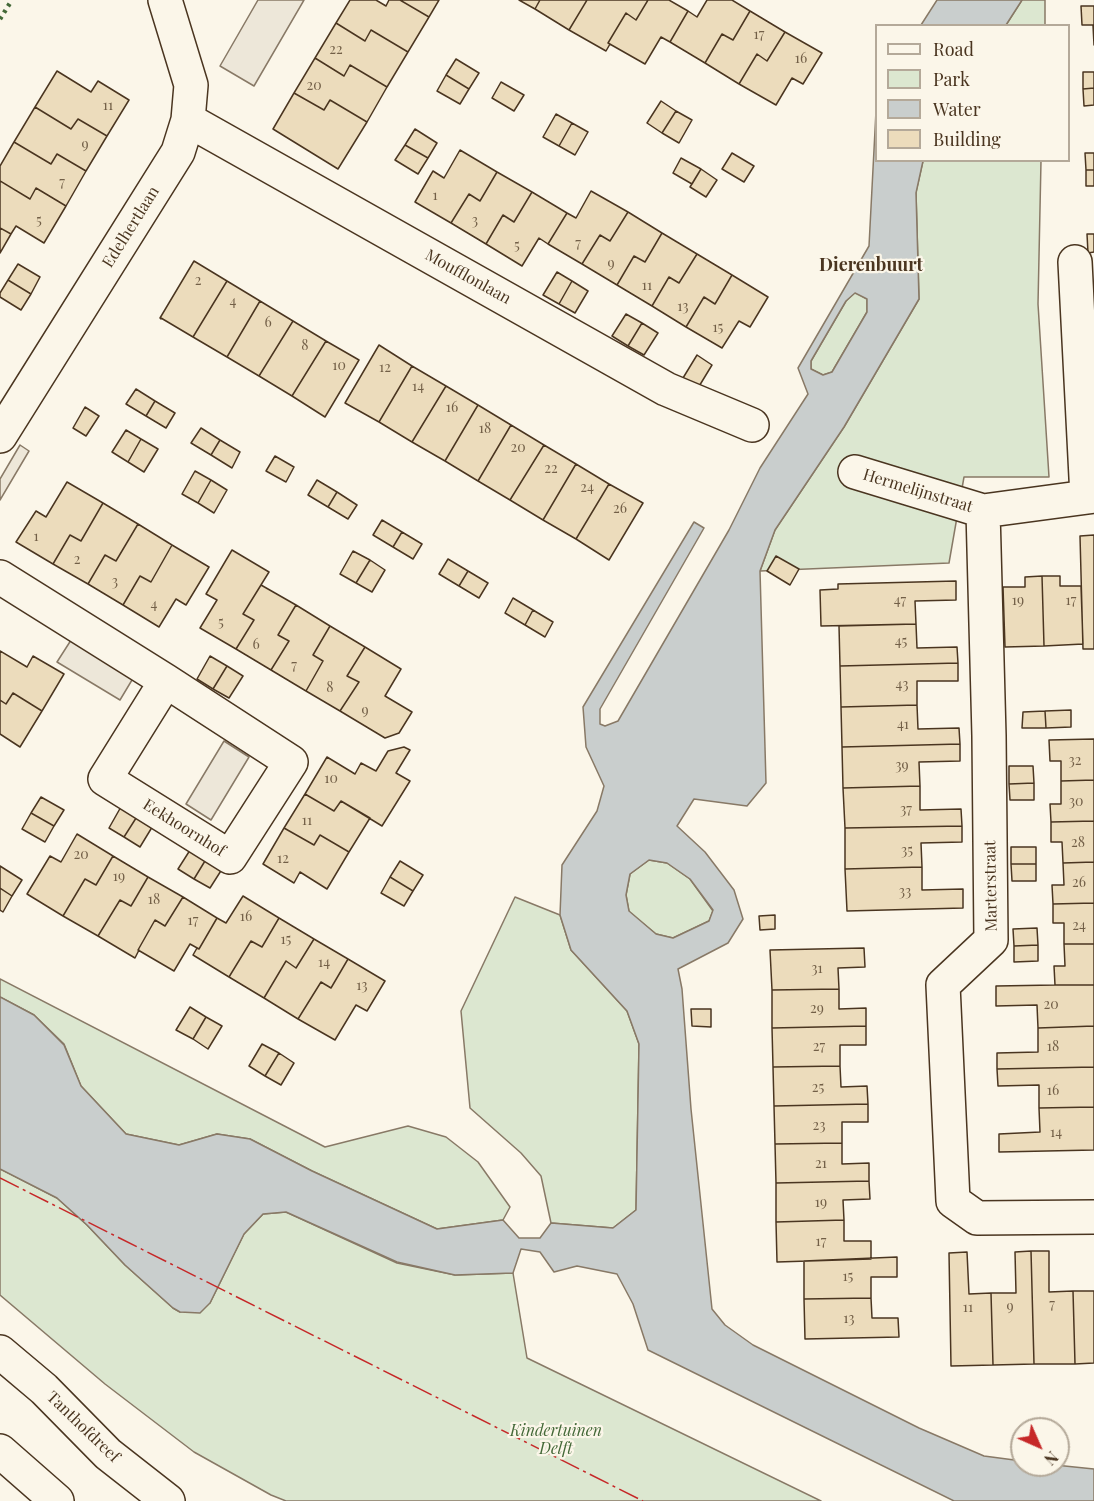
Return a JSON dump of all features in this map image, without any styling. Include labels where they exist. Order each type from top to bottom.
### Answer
[{"type":"street","name":"Edelhertlaan","points":[[0,436],[12,391],[178,152],[188,120],[191,85],[165,0]]},
{"type":"street","name":"Moufflonlaan","points":[[188,120],[666,389],[752,424]]},
{"type":"street","name":"Hermelijnstraat","points":[[855,472],[983,511],[1090,496],[1075,262]]},
{"type":"street","name":"Marterstraat","points":[[983,511],[989,736],[991,940],[943,985],[953,1201],[977,1218],[1094,1217]]},
{"type":"street","name":"Eekhoornhof","points":[[0,577],[166,681],[291,762],[230,857],[105,779],[166,681]]},
{"type":"street","name":"Tanthofdreef","points":[[0,1352],[44,1389],[108,1454],[168,1501]]},
{"type":"street","points":[[0,1451],[57,1501]]},
{"type":"green space","points":[[1022,0],[1045,0],[1045,24],[1007,24]]},
{"type":"green space","points":[[923,162],[1041,162],[1038,304],[1049,477],[964,477],[949,563],[760,571],[775,530],[844,427],[919,299],[916,192]]},
{"type":"green space","points":[[855,292],[867,299],[867,312],[832,372],[823,375],[811,369],[811,361],[846,301]]},
{"type":"green space","points":[[649,860],[667,863],[690,879],[713,911],[709,921],[673,938],[656,934],[629,912],[626,895],[630,874]]},
{"type":"green space","points":[[515,897],[560,915],[571,950],[627,1011],[639,1044],[636,1210],[613,1228],[551,1223],[541,1176],[521,1153],[470,1108],[461,1011]]},
{"type":"green space","points":[[0,979],[325,1147],[408,1126],[446,1137],[478,1162],[510,1207],[503,1220],[437,1229],[312,1171],[250,1139],[217,1134],[179,1145],[126,1134],[81,1086],[64,1044],[34,1015],[0,997]]},
{"type":"green space","name":"Kindertuinen Delft","points":[[0,1169],[57,1198],[87,1225],[125,1265],[180,1312],[210,1303],[244,1234],[263,1214],[286,1212],[397,1263],[455,1275],[513,1273],[527,1358],[821,1501],[286,1501],[271,1495],[194,1452],[105,1384],[0,1295]]},
{"type":"shaded area","points":[[258,0],[304,0],[254,86],[220,66]]},
{"type":"shaded area","points":[[20,445],[29,451],[0,500],[0,479]]},
{"type":"shaded area","points":[[73,637],[135,675],[120,700],[57,662]]},
{"type":"shaded area","points":[[224,741],[249,757],[211,820],[186,804]]},
{"type":"water","points":[[937,0],[1022,0],[1007,24],[922,24]]},
{"type":"water","points":[[875,130],[875,162],[923,162],[916,193],[919,299],[844,427],[775,530],[760,571],[766,783],[747,806],[694,799],[677,826],[705,852],[734,890],[743,919],[728,943],[678,969],[682,989],[691,1109],[712,1309],[725,1325],[753,1345],[919,1428],[984,1456],[1010,1459],[1010,1477],[1070,1477],[1070,1467],[1094,1469],[1094,1501],[954,1501],[648,1350],[633,1304],[617,1274],[577,1266],[554,1272],[540,1252],[521,1249],[513,1273],[455,1275],[397,1262],[286,1212],[263,1214],[244,1234],[210,1303],[200,1313],[180,1312],[125,1265],[87,1225],[57,1198],[0,1169],[0,997],[34,1015],[64,1045],[81,1086],[126,1134],[179,1145],[217,1134],[250,1139],[312,1171],[437,1229],[503,1220],[519,1238],[540,1238],[551,1223],[613,1228],[636,1210],[639,1044],[627,1011],[571,950],[560,915],[562,865],[597,811],[604,786],[586,747],[583,707],[694,522],[704,528],[600,709],[600,724],[605,726],[618,721],[729,530],[760,468],[808,394],[798,368],[869,246]],"holes":[[[855,293],[867,299],[867,312],[832,372],[823,375],[811,369],[811,361],[846,301]],[[649,860],[667,863],[690,879],[713,910],[709,921],[673,938],[656,934],[629,911],[626,895],[630,874]]]},
{"type":"building","points":[[350,0],[376,0],[386,6],[389,0],[400,0],[429,17],[408,52],[371,30],[365,41],[336,23]]},
{"type":"building","points":[[400,0],[439,0],[429,17]]},
{"type":"building","points":[[519,0],[540,0],[535,9]]},
{"type":"building","points":[[540,0],[587,0],[569,30],[535,9]]},
{"type":"building","points":[[587,0],[648,0],[636,20],[626,13],[608,43],[610,44],[606,51],[569,30]]},
{"type":"building","points":[[648,0],[669,0],[688,11],[670,42],[661,37],[645,64],[608,43],[626,13],[636,20]]},
{"type":"building","points":[[707,0],[732,0],[750,11],[733,40],[722,34],[705,63],[670,42],[688,11],[697,17]]},
{"type":"building","points":[[1081,6],[1094,6],[1094,45],[1093,25],[1082,25]]},
{"type":"building","points":[[750,11],[785,32],[767,61],[757,54],[739,84],[705,63],[722,34],[733,40]]},
{"type":"building","points":[[336,23],[365,41],[371,30],[408,52],[387,87],[350,65],[344,76],[315,58]]},
{"type":"building","points":[[785,32],[822,53],[803,84],[792,78],[776,105],[739,84],[757,54],[767,61]]},
{"type":"building","points":[[315,58],[344,76],[350,65],[387,87],[367,122],[330,100],[324,110],[294,93]]},
{"type":"building","points":[[456,59],[479,73],[469,89],[446,75]]},
{"type":"building","points":[[57,71],[91,92],[98,81],[129,100],[107,136],[78,119],[71,129],[35,107]]},
{"type":"building","points":[[1083,72],[1094,72],[1094,88],[1083,89]]},
{"type":"building","points":[[446,75],[469,89],[460,104],[437,91]]},
{"type":"building","points":[[501,82],[524,95],[514,111],[492,98]]},
{"type":"building","points":[[1094,88],[1094,105],[1084,106],[1083,89]]},
{"type":"building","points":[[294,93],[324,110],[330,100],[367,122],[338,169],[273,129]]},
{"type":"building","points":[[661,101],[676,111],[662,133],[647,123]]},
{"type":"building","points":[[35,107],[71,129],[78,119],[107,136],[86,171],[57,154],[51,164],[14,142]]},
{"type":"building","points":[[676,111],[692,120],[679,143],[662,133]]},
{"type":"building","points":[[556,114],[572,123],[559,146],[543,137]]},
{"type":"building","points":[[572,123],[588,132],[575,155],[559,146]]},
{"type":"building","points":[[415,129],[437,143],[428,158],[405,145]]},
{"type":"building","points":[[14,142],[51,164],[57,154],[86,171],[66,206],[36,188],[30,199],[0,181],[0,166]]},
{"type":"building","points":[[405,145],[428,158],[418,174],[395,160]]},
{"type":"building","points":[[460,150],[497,172],[480,201],[469,194],[451,223],[415,202],[433,171],[444,178]]},
{"type":"building","points":[[732,153],[754,166],[744,182],[722,169]]},
{"type":"building","points":[[1085,153],[1094,153],[1094,170],[1086,170]]},
{"type":"building","points":[[681,158],[701,169],[692,184],[673,173]]},
{"type":"building","points":[[701,169],[717,180],[706,197],[690,187]]},
{"type":"building","points":[[1086,170],[1094,170],[1094,186],[1086,186]]},
{"type":"building","points":[[497,172],[532,192],[514,222],[503,215],[486,244],[451,223],[469,194],[480,201]]},
{"type":"building","points":[[0,181],[30,199],[36,188],[66,206],[44,243],[16,226],[11,234],[0,228]]},
{"type":"building","points":[[591,191],[628,212],[610,241],[600,235],[582,264],[548,244],[567,213],[576,218]]},
{"type":"building","points":[[532,192],[567,213],[548,244],[539,238],[522,266],[486,244],[503,215],[514,222]]},
{"type":"building","points":[[628,212],[662,233],[645,262],[634,256],[617,285],[582,264],[600,235],[610,241]]},
{"type":"building","points":[[0,228],[11,234],[0,253]]},
{"type":"building","points":[[662,233],[697,254],[679,283],[669,277],[652,306],[617,285],[634,256],[645,262]]},
{"type":"building","points":[[1087,234],[1094,234],[1094,252],[1088,253]]},
{"type":"building","points":[[697,254],[732,275],[715,304],[704,297],[686,327],[652,306],[669,277],[679,283]]},
{"type":"building","points":[[194,261],[227,281],[193,337],[160,318]]},
{"type":"building","points":[[18,264],[40,277],[31,294],[8,280]]},
{"type":"building","points":[[557,272],[572,281],[559,304],[543,295]]},
{"type":"building","points":[[732,275],[768,297],[750,327],[739,321],[722,348],[686,327],[704,297],[715,304]]},
{"type":"building","points":[[8,280],[31,294],[21,310],[0,297]]},
{"type":"building","points":[[227,281],[260,301],[227,357],[193,337]]},
{"type":"building","points":[[572,281],[588,291],[575,313],[559,304]]},
{"type":"building","points":[[260,301],[293,321],[259,376],[227,357]]},
{"type":"building","points":[[626,314],[642,323],[628,346],[612,336]]},
{"type":"building","points":[[293,321],[326,341],[292,396],[259,376]]},
{"type":"building","points":[[642,323],[658,333],[644,355],[628,346]]},
{"type":"building","points":[[326,341],[359,360],[325,417],[292,396]]},
{"type":"building","points":[[379,345],[412,366],[379,422],[345,403]]},
{"type":"building","points":[[697,355],[712,365],[698,388],[683,378]]},
{"type":"building","points":[[412,366],[446,386],[412,442],[379,422]]},
{"type":"building","points":[[446,386],[478,405],[445,461],[412,442]]},
{"type":"building","points":[[136,389],[155,401],[146,416],[126,404]]},
{"type":"building","points":[[155,401],[175,413],[166,428],[146,416]]},
{"type":"building","points":[[478,405],[511,425],[478,481],[445,461]]},
{"type":"building","points":[[85,407],[99,416],[86,436],[73,428]]},
{"type":"building","points":[[511,425],[544,445],[510,500],[478,481]]},
{"type":"building","points":[[201,428],[220,440],[211,455],[191,443]]},
{"type":"building","points":[[126,430],[141,439],[128,462],[112,452]]},
{"type":"building","points":[[141,439],[158,449],[144,472],[128,462]]},
{"type":"building","points":[[220,440],[240,452],[232,468],[211,455]]},
{"type":"building","points":[[544,445],[576,464],[543,520],[510,500]]},
{"type":"building","points":[[275,456],[294,467],[286,482],[266,471]]},
{"type":"building","points":[[576,464],[609,484],[576,539],[543,520]]},
{"type":"building","points":[[195,471],[211,480],[198,503],[182,494]]},
{"type":"building","points":[[211,480],[227,490],[214,513],[198,503]]},
{"type":"building","points":[[317,480],[337,492],[328,507],[308,495]]},
{"type":"building","points":[[67,482],[103,503],[81,541],[70,535],[53,564],[16,542],[36,511],[46,517]]},
{"type":"building","points":[[609,484],[643,503],[609,560],[576,539]]},
{"type":"building","points":[[337,492],[357,505],[348,519],[328,507]]},
{"type":"building","points":[[103,503],[138,524],[116,561],[105,555],[88,584],[53,564],[70,535],[81,541]]},
{"type":"building","points":[[382,520],[402,532],[393,547],[373,535]]},
{"type":"building","points":[[138,524],[172,545],[151,582],[140,576],[123,605],[88,584],[105,555],[116,561]]},
{"type":"building","points":[[402,532],[422,544],[413,559],[393,547]]},
{"type":"building","points":[[1094,535],[1094,649],[1083,649],[1080,536]]},
{"type":"building","points":[[172,545],[209,567],[186,605],[176,599],[159,627],[123,605],[140,576],[151,582]]},
{"type":"building","points":[[232,550],[269,572],[243,614],[254,620],[236,649],[200,628],[217,600],[206,594]]},
{"type":"building","points":[[353,551],[370,560],[356,583],[340,574]]},
{"type":"building","points":[[776,556],[799,569],[790,585],[767,571]]},
{"type":"building","points":[[448,559],[468,571],[459,586],[439,574]]},
{"type":"building","points":[[370,560],[385,570],[372,592],[356,583]]},
{"type":"building","points":[[468,571],[488,583],[479,598],[459,586]]},
{"type":"building","points":[[1042,576],[1044,646],[1005,647],[1003,587],[1025,587],[1025,577]]},
{"type":"building","points":[[1042,576],[1060,576],[1060,586],[1081,586],[1083,644],[1044,646]]},
{"type":"building","points":[[956,581],[956,600],[915,601],[916,624],[821,626],[820,590],[838,589],[838,584]]},
{"type":"building","points":[[261,585],[296,605],[278,635],[289,641],[271,670],[236,649],[254,620],[243,614]]},
{"type":"building","points":[[513,598],[533,610],[525,625],[505,613]]},
{"type":"building","points":[[296,605],[330,626],[313,655],[323,661],[306,691],[271,670],[289,641],[278,635]]},
{"type":"building","points":[[533,610],[553,622],[545,637],[525,625]]},
{"type":"building","points":[[916,624],[917,648],[957,647],[958,663],[840,666],[839,626]]},
{"type":"building","points":[[330,626],[365,647],[347,676],[359,682],[340,711],[306,691],[323,661],[313,655]]},
{"type":"building","points":[[365,647],[401,669],[385,696],[412,712],[399,733],[385,738],[340,711],[359,682],[347,676]]},
{"type":"building","points":[[0,651],[27,667],[33,656],[64,674],[42,711],[13,693],[6,704],[0,700]]},
{"type":"building","points":[[210,656],[227,666],[213,689],[197,679]]},
{"type":"building","points":[[958,663],[958,681],[917,681],[917,705],[841,707],[840,666]]},
{"type":"building","points":[[227,666],[243,676],[229,698],[213,689]]},
{"type":"building","points":[[13,693],[42,711],[20,747],[0,734],[0,700],[6,704]]},
{"type":"building","points":[[917,705],[918,729],[959,728],[960,744],[842,747],[841,707]]},
{"type":"building","points":[[1071,710],[1071,727],[1046,728],[1045,711]]},
{"type":"building","points":[[1045,711],[1046,728],[1022,728],[1023,712]]},
{"type":"building","points":[[1094,739],[1094,780],[1061,781],[1061,761],[1050,761],[1049,740]]},
{"type":"building","points":[[960,744],[960,761],[919,762],[920,786],[843,788],[842,747]]},
{"type":"building","points":[[404,747],[410,750],[396,773],[410,781],[382,826],[341,801],[334,811],[305,794],[327,757],[355,774],[361,763],[376,771],[388,751]]},
{"type":"building","points":[[1009,766],[1033,766],[1034,783],[1009,784]]},
{"type":"building","points":[[1094,780],[1094,821],[1051,822],[1050,804],[1061,804],[1061,781]]},
{"type":"building","points":[[1034,783],[1034,800],[1010,800],[1009,784]]},
{"type":"building","points":[[920,786],[920,810],[961,809],[962,826],[845,828],[843,788]]},
{"type":"building","points":[[305,794],[334,811],[341,801],[370,818],[349,852],[320,835],[314,845],[284,828]]},
{"type":"building","points":[[41,797],[64,810],[54,826],[31,813]]},
{"type":"building","points":[[122,805],[138,815],[124,837],[109,828]]},
{"type":"building","points":[[31,813],[54,826],[45,842],[22,829]]},
{"type":"building","points":[[138,815],[154,824],[140,847],[124,837]]},
{"type":"building","points":[[1094,821],[1094,862],[1063,863],[1062,842],[1051,842],[1051,822]]},
{"type":"building","points":[[962,826],[962,842],[921,843],[922,867],[845,869],[845,828]]},
{"type":"building","points":[[284,828],[314,845],[320,835],[349,852],[327,889],[300,872],[294,883],[263,864]]},
{"type":"building","points":[[77,834],[113,856],[96,885],[85,879],[63,916],[27,894],[50,856],[61,862]]},
{"type":"building","points":[[192,847],[208,856],[194,879],[178,869]]},
{"type":"building","points":[[1011,847],[1036,847],[1036,864],[1011,864]]},
{"type":"building","points":[[113,856],[148,877],[131,906],[120,900],[98,936],[63,916],[85,879],[96,885]]},
{"type":"building","points":[[208,856],[224,866],[210,888],[194,879]]},
{"type":"building","points":[[400,861],[423,875],[413,891],[390,877]]},
{"type":"building","points":[[1094,862],[1094,903],[1053,904],[1052,885],[1064,885],[1063,863]]},
{"type":"building","points":[[1011,864],[1036,864],[1036,881],[1012,881]]},
{"type":"building","points":[[0,866],[22,880],[12,896],[0,888]]},
{"type":"building","points":[[922,867],[922,890],[963,889],[963,908],[847,911],[845,869]]},
{"type":"building","points":[[148,877],[183,897],[165,926],[155,920],[135,958],[98,936],[120,900],[131,906]]},
{"type":"building","points":[[390,877],[413,891],[404,906],[381,893]]},
{"type":"building","points":[[0,888],[12,896],[3,912],[0,910]]},
{"type":"building","points":[[243,896],[279,918],[262,947],[251,941],[229,977],[193,955],[217,918],[226,923]]},
{"type":"building","points":[[183,897],[217,918],[199,949],[190,944],[174,971],[138,950],[155,920],[165,926]]},
{"type":"building","points":[[1094,903],[1094,944],[1064,944],[1064,923],[1053,923],[1053,904]]},
{"type":"building","points":[[775,915],[775,929],[760,930],[759,916]]},
{"type":"building","points":[[279,918],[314,939],[296,968],[286,961],[264,998],[229,977],[251,941],[262,947]]},
{"type":"building","points":[[1037,928],[1038,945],[1014,946],[1013,929]]},
{"type":"building","points":[[314,939],[348,959],[331,988],[321,982],[298,1019],[264,998],[286,961],[296,968]]},
{"type":"building","points":[[1064,944],[1094,944],[1094,985],[1055,985],[1054,966],[1065,966]]},
{"type":"building","points":[[1038,945],[1038,961],[1014,962],[1014,946]]},
{"type":"building","points":[[864,948],[865,967],[838,968],[839,989],[772,990],[770,950]]},
{"type":"building","points":[[348,959],[385,981],[367,1011],[356,1005],[335,1040],[298,1019],[321,982],[331,988]]},
{"type":"building","points":[[1094,985],[1094,1026],[1038,1028],[1037,1005],[996,1006],[996,986]]},
{"type":"building","points":[[839,989],[839,1009],[866,1008],[866,1026],[772,1028],[772,990]]},
{"type":"building","points":[[190,1007],[206,1017],[193,1039],[176,1030]]},
{"type":"building","points":[[691,1009],[711,1009],[711,1027],[692,1026]]},
{"type":"building","points":[[206,1017],[222,1026],[208,1049],[193,1039]]},
{"type":"building","points":[[866,1026],[866,1045],[840,1045],[840,1066],[773,1067],[772,1028]]},
{"type":"building","points":[[1094,1026],[1094,1067],[997,1069],[997,1053],[1038,1052],[1038,1028]]},
{"type":"building","points":[[262,1044],[279,1053],[265,1076],[249,1066]]},
{"type":"building","points":[[279,1053],[294,1063],[281,1085],[265,1076]]},
{"type":"building","points":[[840,1066],[841,1087],[867,1086],[868,1104],[774,1106],[773,1067]]},
{"type":"building","points":[[1094,1067],[1094,1107],[1039,1108],[1039,1085],[998,1086],[997,1069]]},
{"type":"building","points":[[868,1104],[868,1122],[842,1122],[842,1143],[775,1144],[774,1106]]},
{"type":"building","points":[[1094,1107],[1094,1150],[999,1152],[999,1134],[1040,1132],[1039,1108]]},
{"type":"building","points":[[842,1143],[842,1164],[869,1163],[869,1181],[776,1183],[775,1144]]},
{"type":"building","points":[[869,1181],[870,1199],[843,1200],[844,1220],[776,1222],[776,1183]]},
{"type":"building","points":[[844,1220],[844,1241],[871,1241],[871,1259],[777,1262],[776,1222]]},
{"type":"building","points":[[1031,1251],[1049,1251],[1049,1292],[1073,1291],[1075,1364],[1034,1364]]},
{"type":"building","points":[[1031,1251],[1034,1364],[993,1365],[991,1293],[1016,1293],[1015,1252]]},
{"type":"building","points":[[967,1252],[969,1294],[991,1293],[993,1365],[951,1366],[949,1253]]},
{"type":"building","points":[[897,1257],[897,1277],[871,1277],[871,1298],[804,1299],[804,1261]]},
{"type":"building","points":[[1073,1291],[1094,1291],[1094,1363],[1075,1364]]},
{"type":"building","points":[[871,1298],[872,1318],[898,1318],[899,1337],[805,1339],[804,1299]]},
{"type":"hedge","points":[[0,19],[12,0]]},
{"type":"power","points":[[0,1178],[643,1501]]},
{"type":"district","name":"Dierenbuurt","points":[[871,265]]}]
